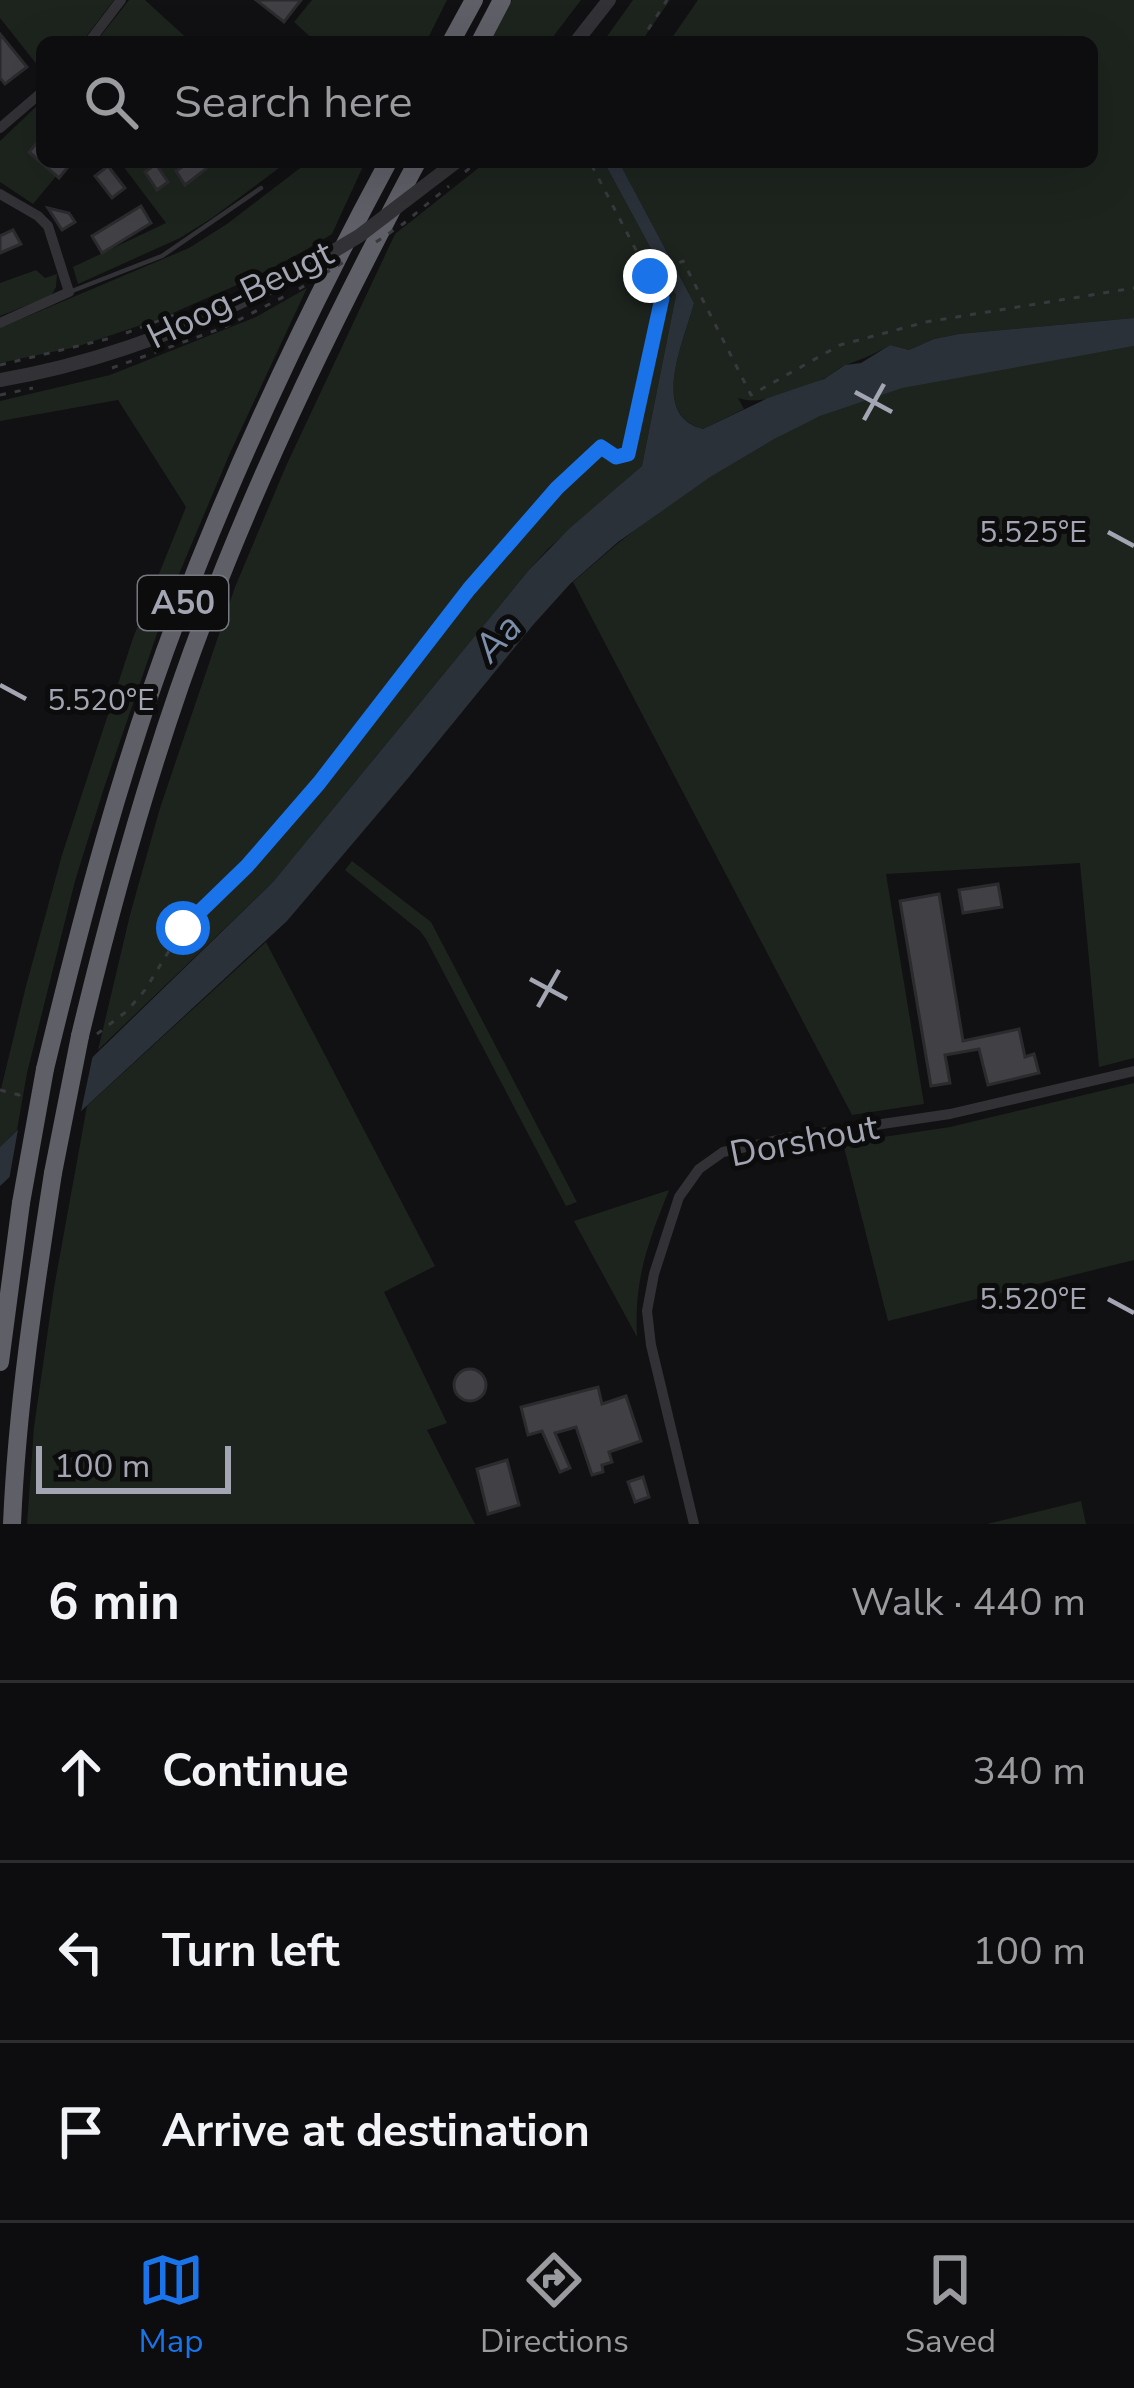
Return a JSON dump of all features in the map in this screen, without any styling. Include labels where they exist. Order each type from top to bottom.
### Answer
[{"type":"highway","points":[[455,36],[474,0]]},
{"type":"highway","points":[[483,36],[502,0]]},
{"type":"highway","name":"A50","points":[[0,1362],[41,1075],[108,828],[178,616],[249,442],[385,168]]},
{"type":"highway","name":"A50","points":[[12,1524],[32,1306],[53,1173],[124,866],[168,720],[245,518],[414,168]]},
{"type":"street","points":[[94,36],[121,0]]},
{"type":"street","points":[[581,36],[609,0]]},
{"type":"street","points":[[0,128],[36,97]]},
{"type":"street","name":"Hoog-Beugt","points":[[0,380],[68,366],[197,323],[285,280],[358,236],[448,168]]},
{"type":"street","points":[[0,194],[48,226],[69,292],[0,323]]},
{"type":"street","name":"Dorshout","points":[[694,1524],[646,1311],[679,1197],[699,1169],[723,1152],[950,1114],[1134,1071]]},
{"type":"lane","points":[[69,292],[162,256],[261,188]]},
{"type":"path","points":[[644,36],[667,0]]},
{"type":"path","points":[[86,1037],[127,1010],[145,990],[183,928],[247,866],[319,783],[469,589],[557,488],[601,447],[616,457],[628,454],[662,298],[593,168]]},
{"type":"path","points":[[650,276],[683,261],[751,395],[840,345],[926,322],[1134,288]]},
{"type":"path","name":"Hoog-Beugt","points":[[0,365],[113,338],[196,307]]},
{"type":"path","points":[[0,1090],[19,1095],[41,1075]]},
{"type":"shaded area","points":[[0,0],[114,0],[87,36],[36,36],[36,63],[0,18]]},
{"type":"shaded area","points":[[129,0],[145,0],[184,36],[101,36]]},
{"type":"shaded area","points":[[312,0],[447,0],[429,36],[309,36],[294,22]]},
{"type":"shaded area","points":[[512,0],[581,0],[554,36],[493,36]]},
{"type":"shaded area","points":[[633,0],[670,0],[645,36],[607,36]]},
{"type":"shaded area","points":[[698,0],[1134,0],[1134,318],[959,334],[909,350],[890,345],[791,392],[769,399],[738,398],[744,409],[703,429],[686,421],[677,408],[674,374],[694,303],[622,168],[1098,168],[1098,36],[673,36]]},
{"type":"shaded area","points":[[36,107],[36,168],[63,168],[33,204],[0,182],[0,141]]},
{"type":"shaded area","points":[[125,168],[279,168],[180,238],[78,284],[73,267],[166,223]]},
{"type":"shaded area","points":[[300,168],[362,168],[332,234],[304,251],[159,319],[76,347],[0,363],[0,328],[189,248]]},
{"type":"shaded area","points":[[478,168],[607,168],[676,295],[642,466],[529,570],[273,882],[98,1050],[160,808],[235,587],[395,234]]},
{"type":"shaded area","points":[[36,270],[45,278],[57,274],[51,296],[0,316],[0,283]]},
{"type":"shaded area","points":[[307,288],[171,593],[75,881],[17,1130],[0,1147],[0,1093],[62,855],[133,638],[186,507],[118,400],[0,421],[0,401],[110,375],[256,317]]},
{"type":"shaded area","points":[[1134,346],[1134,1058],[1099,1067],[1080,863],[886,874],[924,1104],[852,1115],[573,582],[685,492],[810,420],[929,381]]},
{"type":"shaded area","points":[[352,861],[431,922],[577,1202],[566,1206],[426,939],[345,870]]},
{"type":"shaded area","points":[[266,942],[435,1266],[384,1292],[447,1423],[427,1430],[475,1524],[27,1524],[34,1427],[87,1106]]},
{"type":"shaded area","points":[[1134,1083],[1134,1260],[888,1321],[843,1143],[950,1127]]},
{"type":"shaded area","points":[[669,1190],[644,1261],[637,1337],[574,1221]]},
{"type":"shaded area","points":[[1081,1501],[1086,1524],[987,1524]]},
{"type":"water","name":"Aa","points":[[607,168],[622,168],[694,303],[678,355],[674,392],[686,421],[703,429],[768,398],[824,379],[845,365],[861,363],[890,345],[909,350],[959,334],[1134,318],[1134,346],[902,388],[820,416],[710,477],[618,542],[533,625],[287,921],[0,1186],[0,1147],[273,882],[529,570],[642,466],[676,295]]},
{"type":"pier","points":[[95,1045],[79,1121],[8,1186],[20,1118]]},
{"type":"building","points":[[256,0],[301,0],[284,22]]},
{"type":"building","points":[[0,34],[27,67],[5,84],[0,78]]},
{"type":"building","points":[[47,168],[67,168],[59,178]]},
{"type":"building","points":[[110,168],[125,188],[112,198],[95,176]]},
{"type":"building","points":[[159,168],[168,182],[157,190],[145,172]]},
{"type":"building","points":[[180,168],[206,169],[185,185],[176,171]]},
{"type":"building","points":[[141,206],[151,223],[102,253],[92,236]]},
{"type":"building","points":[[48,208],[69,213],[75,222],[62,230]]},
{"type":"building","points":[[13,230],[21,244],[0,253],[0,236]]},
{"type":"building","points":[[998,884],[1002,907],[963,913],[959,890]]},
{"type":"building","points":[[939,894],[963,1041],[1019,1029],[1025,1057],[1034,1054],[1039,1073],[988,1085],[979,1049],[945,1055],[950,1083],[931,1086],[900,901]]},
{"type":"building","points":[[470,1369],[481,1374],[486,1385],[481,1396],[470,1401],[459,1396],[454,1385],[459,1374]]},
{"type":"building","points":[[598,1387],[602,1404],[626,1396],[641,1441],[609,1452],[612,1462],[592,1475],[576,1427],[555,1433],[570,1468],[560,1472],[542,1431],[528,1435],[521,1407]]},
{"type":"building","points":[[507,1460],[519,1505],[488,1514],[477,1469]]},
{"type":"building","points":[[643,1477],[649,1497],[635,1502],[628,1482]]},
{"type":"route","points":[[183,928],[247,866],[319,783],[469,589],[557,488],[601,447],[616,457],[628,454],[662,298],[650,276]]}]
